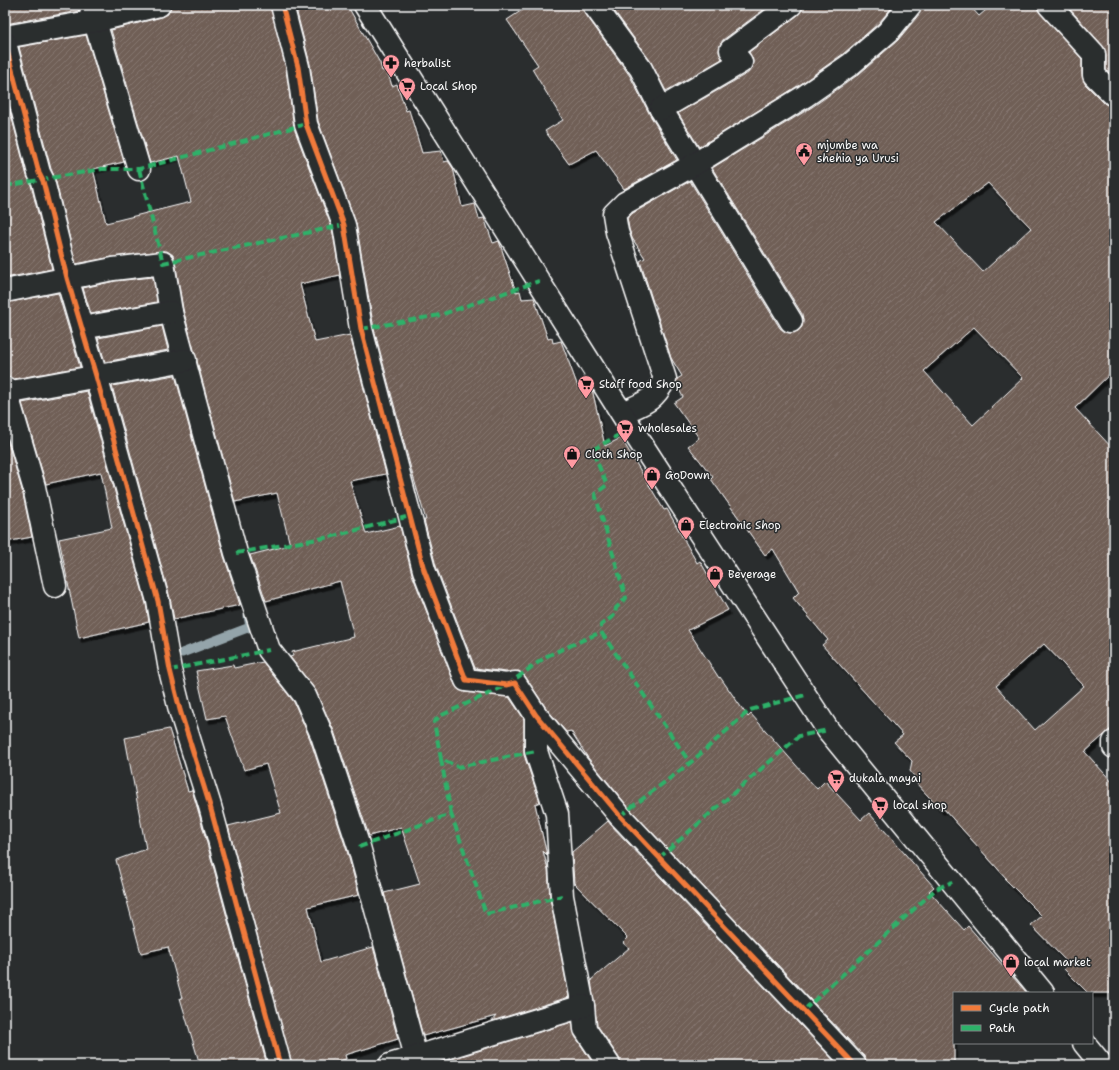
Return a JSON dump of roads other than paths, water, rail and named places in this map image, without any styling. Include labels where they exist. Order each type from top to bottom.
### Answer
[{"type":"street","points":[[5,37],[92,13],[159,5]]},
{"type":"street","points":[[282,5],[298,67],[306,124],[344,225],[361,329],[424,570],[466,680],[507,684],[515,683],[536,715],[620,816],[855,1065]]},
{"type":"street","points":[[365,5],[622,413],[828,730],[1042,992]]},
{"type":"street","points":[[594,5],[641,69],[661,109],[791,321]]},
{"type":"street","points":[[661,109],[741,62],[731,50],[791,5]]},
{"type":"street","points":[[622,413],[647,401],[658,393],[665,379],[617,232],[614,214],[625,203],[695,164],[805,96],[851,64],[888,32],[910,5]]},
{"type":"street","points":[[1053,6],[1094,54],[1094,75],[1114,95]]},
{"type":"street","points":[[92,13],[139,169]]},
{"type":"street","points":[[5,43],[39,173],[43,181],[67,278],[96,376],[158,601],[175,690],[210,806],[280,1065]]},
{"type":"street","points":[[5,291],[113,269],[163,263],[171,312],[236,553],[270,650],[305,696],[325,742],[359,847],[416,1057]]},
{"type":"street","points":[[82,328],[171,312]]},
{"type":"street","points":[[55,586],[34,487],[6,390],[184,360]]},
{"type":"street","points":[[536,715],[536,751],[557,814],[562,896],[583,1006],[585,1029],[608,1065]]},
{"type":"street","points":[[1114,742],[1114,747]]},
{"type":"street","points":[[390,1065],[583,1006]]},
{"type":"street","points":[[1085,1044],[1102,1065]]},
{"type":"waterway","points":[[182,653],[250,627],[248,616]]},
{"type":"place","name":"herbalist","points":[[391,78]]},
{"type":"place","name":"Local Shop","points":[[407,101]]},
{"type":"place","name":"mjumbe wa shehia ya Urusi","points":[[804,166]]},
{"type":"place","name":"Staff food Shop","points":[[586,399]]},
{"type":"place","name":"wholesales","points":[[625,443]]},
{"type":"place","name":"Cloth Shop","points":[[572,469]]},
{"type":"place","name":"GoDown","points":[[652,490]]},
{"type":"place","name":"Electronic Shop","points":[[686,540]]},
{"type":"place","name":"Beverage","points":[[715,589]]},
{"type":"place","name":"dukala mayai","points":[[836,793]]},
{"type":"place","name":"local shop","points":[[880,820]]},
{"type":"place","name":"local market","points":[[1011,977]]}]
